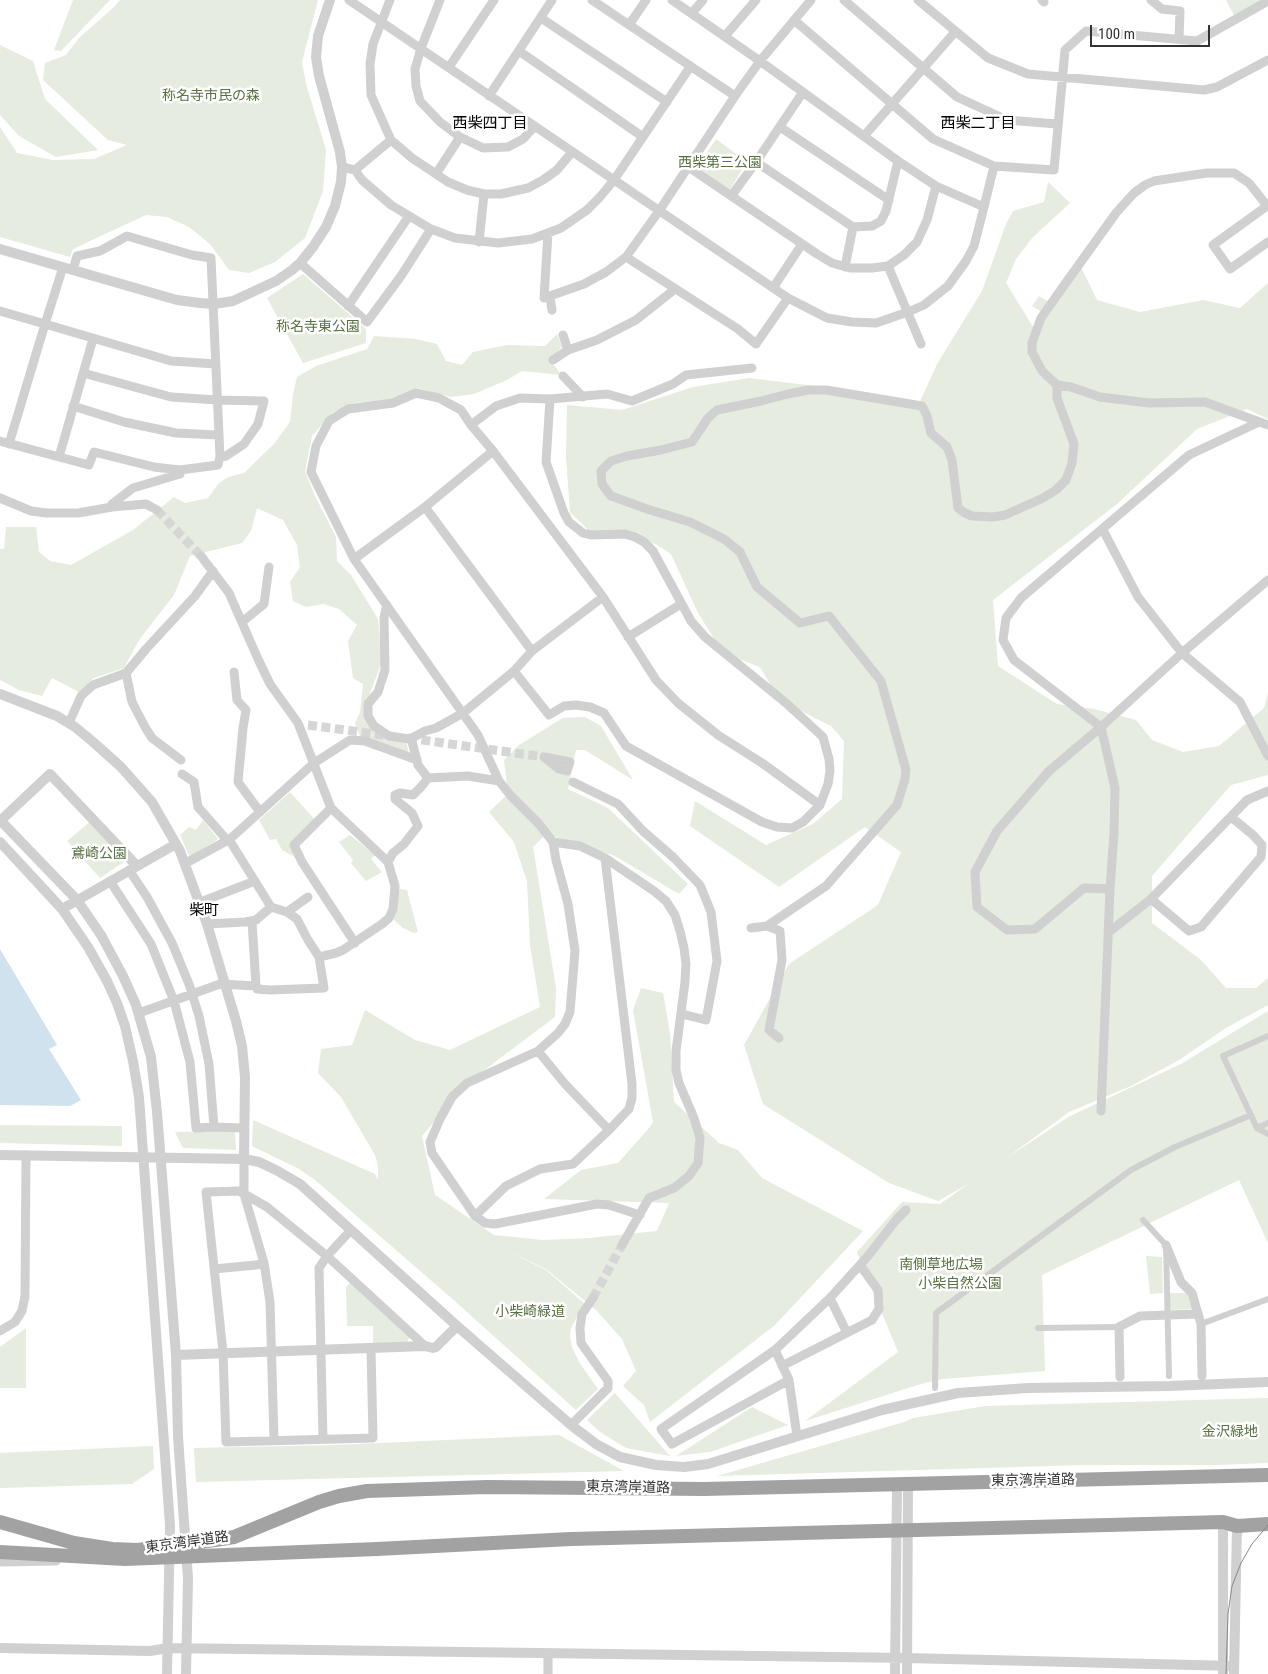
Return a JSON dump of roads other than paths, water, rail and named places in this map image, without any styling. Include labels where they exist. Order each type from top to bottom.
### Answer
[{"type":"highway","name":"東京湾岸道路","points":[[186,1550],[234,1537],[319,1502],[367,1490],[487,1487],[704,1489],[1268,1476]]},
{"type":"highway","points":[[1223,1477],[1244,1480],[1268,1480]]},
{"type":"highway","name":"東京湾岸道路","points":[[0,1522],[64,1540],[100,1547],[170,1552]]},
{"type":"highway","name":"東京湾岸道路","points":[[0,1552],[108,1559],[186,1550],[376,1549],[571,1539],[1223,1522],[1237,1526],[1268,1524]]},
{"type":"street","points":[[0,249],[177,300],[214,304],[233,301],[252,293],[276,280],[300,263],[317,240],[332,213],[341,182],[342,167],[316,57],[318,36],[330,0]]},
{"type":"street","points":[[349,0],[788,298],[827,318],[876,323],[908,312],[924,304],[948,286],[974,246],[994,166]]},
{"type":"street","points":[[390,0],[373,44],[370,64],[371,95],[391,140],[412,158],[454,185],[484,194],[501,194],[528,188],[557,170],[572,152]]},
{"type":"street","points":[[440,0],[421,48],[415,69],[416,86],[420,101],[440,122],[460,137],[483,148],[508,147],[523,139],[535,126]]},
{"type":"street","points":[[449,67],[494,0]]},
{"type":"street","points":[[488,96],[552,0]]},
{"type":"street","points":[[592,0],[735,96]]},
{"type":"street","points":[[629,25],[646,0]]},
{"type":"street","points":[[672,0],[760,60],[898,161],[936,186],[984,206]]},
{"type":"street","points":[[692,13],[703,0]]},
{"type":"street","points":[[726,36],[756,0]]},
{"type":"street","points":[[548,233],[544,298],[584,284],[606,272],[626,257],[760,60],[811,0]]},
{"type":"street","points":[[844,0],[957,98],[1007,120],[1057,124]]},
{"type":"street","points":[[918,0],[988,58],[1028,74],[1204,90],[1217,88],[1268,60]]},
{"type":"street","points":[[1151,0],[1162,9],[1180,11],[1179,39]]},
{"type":"street","points":[[794,20],[934,139],[994,166],[1054,170],[1065,50],[1086,31],[1197,41],[1268,2]]},
{"type":"street","points":[[541,18],[667,102]]},
{"type":"street","points":[[864,136],[955,32]]},
{"type":"street","points":[[519,51],[644,137]]},
{"type":"street","points":[[342,167],[355,170],[362,180],[386,201],[409,216],[431,229],[454,238],[498,243],[516,242],[548,233],[561,228],[587,210],[614,180],[690,67]]},
{"type":"street","points":[[732,195],[803,92]]},
{"type":"street","points":[[780,127],[889,200]]},
{"type":"street","points":[[436,174],[460,137]]},
{"type":"street","points":[[355,170],[391,140]]},
{"type":"street","points":[[756,162],[854,227],[872,226],[881,220],[889,200],[898,161]]},
{"type":"street","points":[[687,166],[802,244],[832,263],[845,267],[872,268],[888,266],[904,254],[917,242],[927,220],[936,186]]},
{"type":"street","points":[[1268,242],[1232,272],[1213,245],[1268,206],[1249,183],[1234,173],[1207,173],[1154,181],[1145,185],[1134,194],[1116,213],[1042,318],[1032,343],[1032,352],[1042,371],[1057,385],[1071,387],[1100,397],[1149,403],[1205,402],[1268,425]]},
{"type":"street","points":[[479,242],[484,194]]},
{"type":"street","points":[[348,306],[409,216]]},
{"type":"street","points":[[845,267],[854,227]]},
{"type":"street","points":[[300,263],[367,322],[401,276],[431,229]]},
{"type":"street","points":[[127,236],[192,256],[212,258],[214,304],[220,457],[218,464],[180,470],[154,467],[94,452],[89,465],[5,442],[45,324],[68,269],[77,256],[100,251],[127,236]]},
{"type":"street","points":[[773,288],[802,244]]},
{"type":"street","points":[[626,257],[738,329],[756,344],[788,298]]},
{"type":"street","points":[[888,266],[921,344]]},
{"type":"street","points":[[553,360],[568,350],[597,340],[636,320],[675,289]]},
{"type":"street","points":[[550,297],[552,310]]},
{"type":"street","points":[[0,311],[172,361],[216,364]]},
{"type":"street","points":[[563,335],[568,350]]},
{"type":"street","points":[[58,457],[93,338]]},
{"type":"street","points":[[470,425],[496,406],[520,398],[607,394],[632,401],[673,384],[686,375],[752,368]]},
{"type":"street","points":[[83,373],[171,397],[264,401],[258,424],[244,444],[226,456],[220,457]]},
{"type":"street","points":[[563,376],[583,396]]},
{"type":"street","points":[[751,928],[767,926],[826,886],[897,805],[906,779],[906,770],[881,681],[829,616],[800,623],[757,586],[740,552],[730,543],[690,522],[611,496],[602,484],[601,471],[611,461],[692,442],[708,418],[717,410],[761,402],[808,390],[826,390],[922,406],[927,416],[931,433],[947,448],[952,460],[958,508],[972,516],[999,516],[1043,498],[1056,490],[1066,480],[1072,463],[1074,444],[1058,398],[1057,385]]},
{"type":"street","points":[[640,1215],[609,1205],[596,1204],[494,1224],[485,1223],[475,1216],[432,1153],[430,1142],[452,1097],[467,1083],[538,1050],[554,1037],[565,1024],[570,1012],[575,952],[568,904],[553,842],[499,781],[478,735],[354,559],[311,472],[316,446],[329,421],[348,409],[392,403],[416,393],[439,398],[461,410],[470,425],[493,451],[603,597],[656,680],[678,703],[718,735],[762,763],[820,805]]},
{"type":"street","points":[[514,671],[549,715],[564,706],[576,705],[590,707],[604,713],[626,746],[762,822],[777,827],[792,828],[803,822],[820,805],[828,784],[830,771],[828,753],[823,737],[786,703],[705,637],[681,604],[653,551],[644,542],[636,537],[624,534],[583,533],[569,522],[564,514],[546,462],[550,398]]},
{"type":"street","points":[[73,406],[124,422],[176,434],[218,435]]},
{"type":"street","points":[[1101,1111],[1114,833],[1114,788],[1101,726],[1014,660],[1002,640],[1006,618],[1022,598],[1189,455],[1258,422]]},
{"type":"street","points":[[354,559],[425,507],[493,451]]},
{"type":"street","points":[[112,507],[112,504],[133,488],[180,474],[180,470]]},
{"type":"street","points":[[0,498],[31,511],[46,513],[146,504],[157,510]]},
{"type":"street","points":[[425,507],[532,651]]},
{"type":"street","points":[[1103,530],[1138,597],[1182,653],[1240,702],[1268,756]]},
{"type":"street","points":[[200,556],[229,593],[270,684],[298,723],[331,808],[388,862],[395,886],[393,909],[389,918],[355,943],[336,953],[319,956]]},
{"type":"street","points":[[242,622],[264,604],[268,567]]},
{"type":"street","points":[[72,725],[82,696],[93,685],[126,674],[146,648],[195,596],[213,571]]},
{"type":"street","points":[[1110,889],[1084,888],[1035,929],[1007,930],[978,906],[974,872],[998,831],[1049,771],[1182,653],[1268,580]]},
{"type":"street","points":[[387,604],[384,617],[385,670],[378,692],[368,704],[368,716],[374,726],[389,736],[410,739],[425,731],[436,728],[463,713],[514,671],[532,651],[603,597]]},
{"type":"street","points":[[628,637],[681,604]]},
{"type":"street","points":[[234,672],[236,700],[246,710],[238,782],[260,812]]},
{"type":"street","points":[[126,674],[132,702],[152,738],[181,760]]},
{"type":"street","points":[[0,694],[57,716],[72,725],[113,759],[152,802],[186,864],[225,984],[242,1046],[245,1077],[244,1194],[264,1263],[270,1302],[274,1440]]},
{"type":"street","points":[[298,723],[308,725]]},
{"type":"street","points":[[410,739],[418,765],[428,778]]},
{"type":"street","points":[[186,864],[230,839],[314,763],[350,740],[365,741],[417,760]]},
{"type":"street","points":[[186,1674],[186,1550],[179,1445],[176,1355],[152,1063],[139,1013],[113,956],[77,900],[0,821],[50,774],[133,868],[172,943],[193,995],[199,1016],[208,1059],[214,1127]]},
{"type":"street","points":[[139,1013],[225,984],[256,986],[257,989],[270,990],[324,988],[319,956],[311,946],[297,919],[287,912],[271,908],[230,842],[198,807],[194,782],[182,774]]},
{"type":"street","points":[[388,862],[393,853],[404,844],[418,826],[412,813],[395,799],[395,795],[400,793],[413,795],[428,778],[468,776],[499,781]]},
{"type":"street","points":[[573,782],[618,804],[643,831],[673,856],[700,885],[711,912],[717,960],[706,1020],[682,1014]]},
{"type":"street","points":[[1109,932],[1151,899],[1247,800],[1268,791]]},
{"type":"street","points":[[331,808],[294,845],[302,862],[355,943]]},
{"type":"street","points":[[1151,899],[1189,931],[1201,926],[1261,857],[1262,845],[1231,817]]},
{"type":"street","points":[[0,842],[62,909],[102,970],[125,1026],[138,1084],[170,1515],[167,1674]]},
{"type":"street","points":[[553,842],[580,846],[605,858],[666,901],[675,915],[686,964],[682,1014],[676,1051],[676,1070],[700,1138],[698,1164],[689,1176],[674,1188],[649,1198],[622,1246]]},
{"type":"street","points":[[62,909],[176,844]]},
{"type":"street","points":[[475,1216],[506,1186],[540,1169],[573,1164],[629,1109],[632,1098],[631,1074],[605,858]]},
{"type":"street","points":[[198,904],[255,881]]},
{"type":"street","points":[[110,882],[151,944],[174,1001],[190,1062],[196,1128],[244,1128]]},
{"type":"street","points":[[287,912],[308,897]]},
{"type":"street","points":[[206,924],[252,921],[271,908]]},
{"type":"street","points":[[252,921],[256,986]]},
{"type":"street","points":[[767,926],[780,931],[782,960],[769,1030],[779,1038]]},
{"type":"street","points":[[1268,1036],[1223,1056],[1257,1128],[1268,1134]]},
{"type":"street","points":[[538,1050],[565,1084],[609,1130]]},
{"type":"street","points":[[190,1062],[208,1059]]},
{"type":"street","points":[[936,1388],[936,1313],[1131,1170],[1175,1147],[1251,1115]]},
{"type":"street","points":[[1257,1128],[1268,1123]]},
{"type":"street","points":[[0,1155],[244,1159],[267,1166],[300,1184],[457,1326],[571,1425],[596,1444],[620,1457],[656,1466],[684,1467],[708,1464],[895,1406],[958,1393],[1028,1388],[1169,1386],[1268,1382]]},
{"type":"street","points":[[0,1331],[14,1322],[22,1311],[25,1296],[26,1155]]},
{"type":"street","points":[[371,1349],[373,1438],[226,1442],[223,1352],[206,1192],[239,1191],[267,1207],[327,1256],[425,1346]]},
{"type":"street","points":[[789,1380],[672,1444],[661,1429],[775,1350],[830,1298],[906,1210]]},
{"type":"street","points":[[1143,1220],[1166,1244],[1180,1282],[1192,1293],[1201,1324],[1202,1376]]},
{"type":"street","points":[[323,1440],[319,1268],[327,1256],[351,1230]]},
{"type":"street","points":[[1166,1244],[1169,1376]]},
{"type":"street","points":[[214,1269],[264,1263]]},
{"type":"street","points":[[782,1366],[872,1320],[879,1308],[878,1290],[860,1265]]},
{"type":"street","points":[[571,1425],[608,1388],[608,1381],[581,1343],[580,1328],[582,1314],[593,1298]]},
{"type":"street","points":[[830,1298],[847,1333]]},
{"type":"street","points":[[1201,1324],[1268,1299]]},
{"type":"street","points":[[1038,1328],[1118,1327],[1140,1316],[1197,1314]]},
{"type":"street","points":[[176,1355],[223,1352],[436,1347],[457,1326]]},
{"type":"street","points":[[1118,1327],[1120,1377]]},
{"type":"street","points":[[775,1350],[789,1380],[797,1436]]},
{"type":"street","points":[[895,1674],[903,1484]]},
{"type":"street","points":[[1223,1522],[1229,1670]]},
{"type":"street","points":[[1229,1670],[1237,1526]]},
{"type":"street","points":[[902,1531],[906,1674]]},
{"type":"street","points":[[0,1562],[108,1559]]},
{"type":"street","points":[[0,1642],[150,1644],[168,1648]]},
{"type":"street","points":[[0,1648],[150,1651],[168,1648],[187,1648],[907,1658],[1229,1670]]},
{"type":"street","points":[[548,1654],[548,1674]]},
{"type":"water","points":[[0,949],[57,1045],[49,1049],[81,1100],[70,1106],[0,1105]]},
{"type":"tunnel","points":[[157,510],[201,556]]},
{"type":"tunnel","points":[[308,725],[390,736]]},
{"type":"tunnel","points":[[408,738],[544,757]]},
{"type":"tunnel","points":[[593,1298],[622,1245]]},
{"type":"tram line","points":[[1226,1674],[1228,1614],[1232,1586],[1241,1563],[1252,1544],[1268,1525]]},
{"type":"district","name":"西柴四丁目","points":[[490,124]]},
{"type":"district","name":"西柴二丁目","points":[[978,124]]},
{"type":"district","name":"柴町","points":[[204,911]]},
{"type":"park label","name":"称名寺市民の森","points":[[211,96]]},
{"type":"park label","name":"西柴第三公園","points":[[720,163]]},
{"type":"park label","name":"称名寺東公園","points":[[318,327]]},
{"type":"park label","name":"鳶崎公園","points":[[99,854]]},
{"type":"park label","name":"南側草地広場","points":[[941,1265]]},
{"type":"park label","name":"小柴自然公園","points":[[960,1284]]},
{"type":"park label","name":"小柴崎緑道","points":[[530,1312]]},
{"type":"park label","name":"金沢緑地","points":[[1230,1432]]}]
